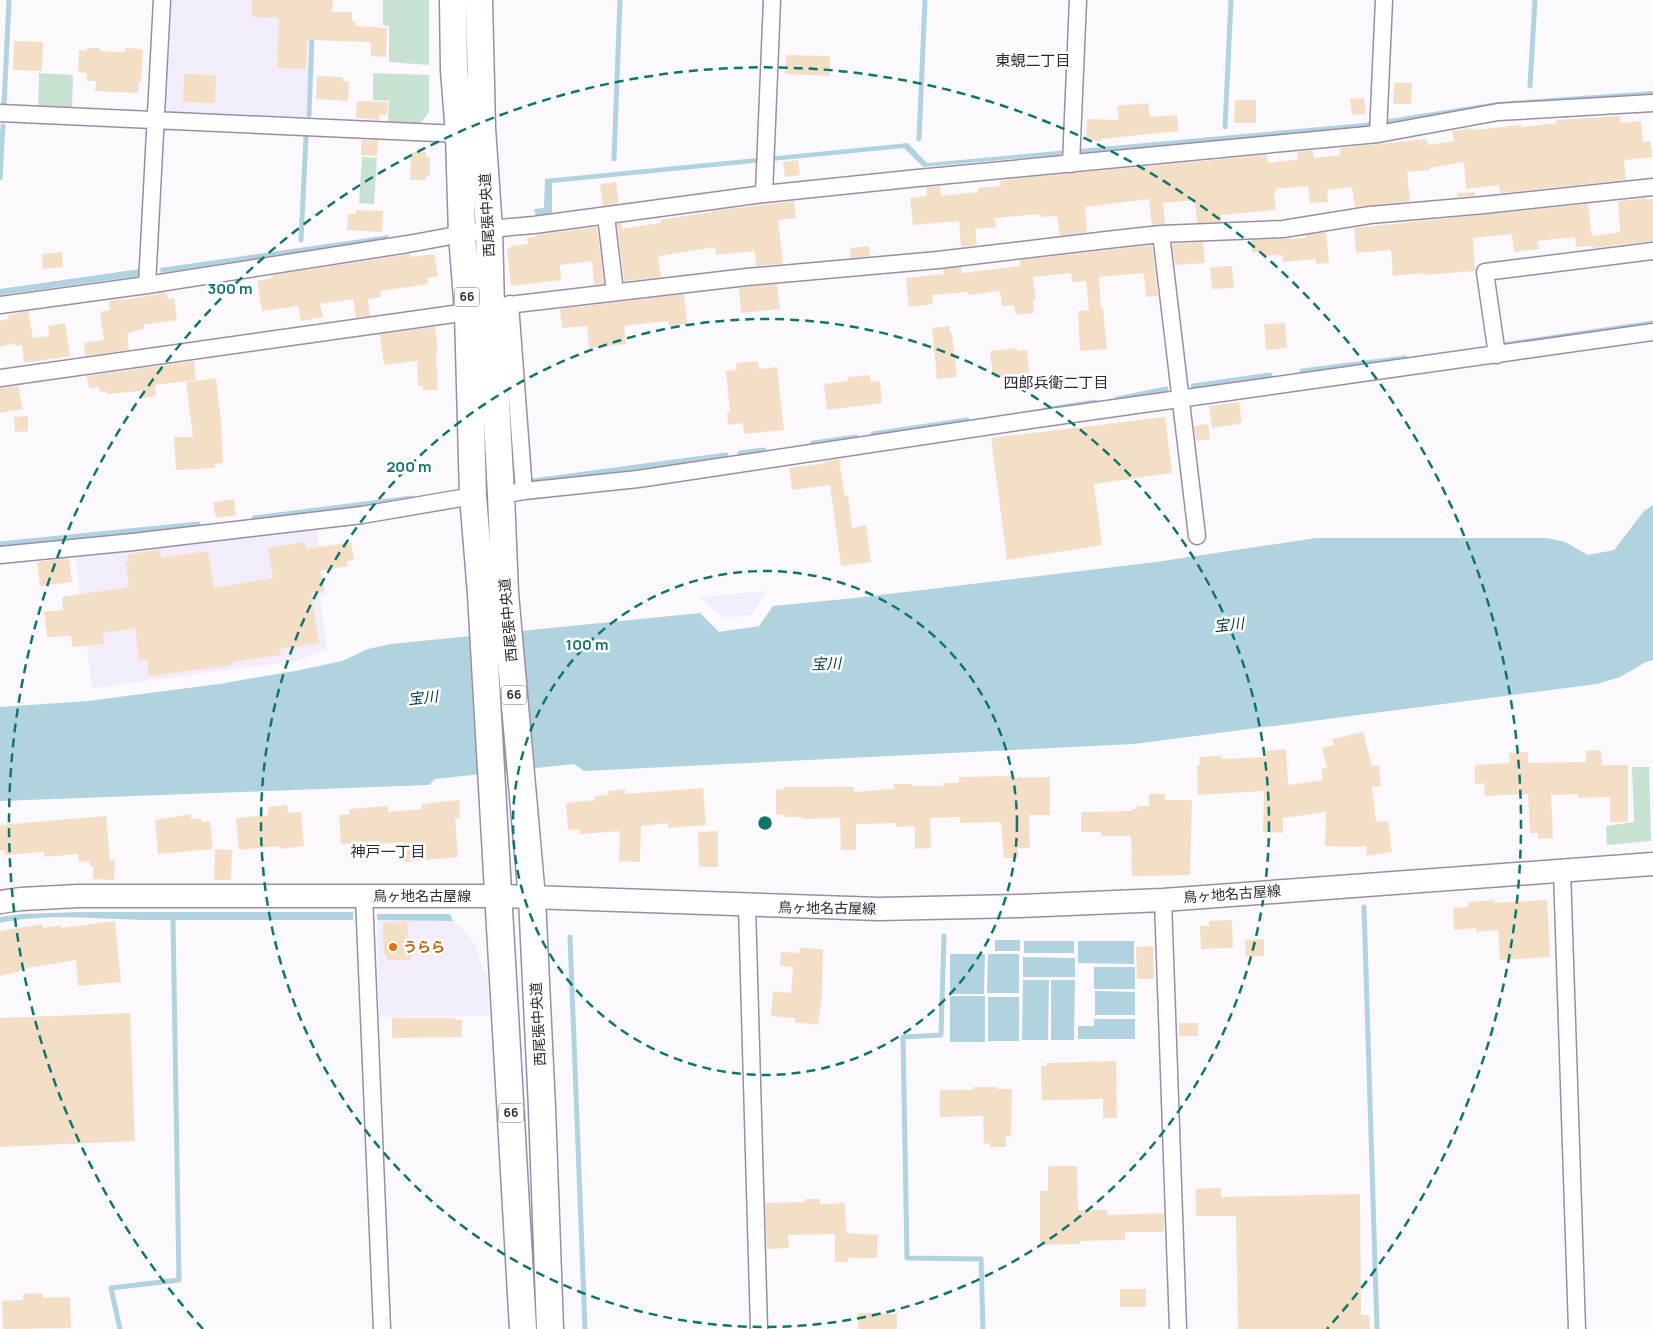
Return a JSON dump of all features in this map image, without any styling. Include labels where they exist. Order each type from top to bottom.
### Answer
[{"type":"main road","name":"西尾張中央道","points":[[453,0],[454,70],[459,134],[462,235],[490,308],[512,493],[493,593],[493,796],[523,1329]]},
{"type":"main road","name":"西尾張中央道","points":[[479,0],[482,128],[490,229],[490,308],[473,496],[493,593],[524,797],[532,898],[542,1098],[550,1329]]},
{"type":"main road","name":"鳥ヶ地名古屋線","points":[[0,902],[78,896],[498,896],[747,906],[888,909],[1020,906],[1164,900],[1653,864]]},
{"type":"street","points":[[147,285],[162,0]]},
{"type":"street","points":[[764,194],[772,0]]},
{"type":"street","points":[[1072,156],[1078,0]]},
{"type":"street","points":[[1379,127],[1384,0]]},
{"type":"street","points":[[0,305],[147,285],[490,229],[606,216],[764,194],[918,178],[1072,156],[1379,127],[1498,112],[1653,103]]},
{"type":"street","points":[[0,113],[459,134]]},
{"type":"street","points":[[0,378],[615,292],[748,277],[938,260],[1161,234],[1283,229],[1370,214],[1484,205],[1653,187]]},
{"type":"street","points":[[606,216],[615,292]]},
{"type":"street","points":[[1161,234],[1197,536]]},
{"type":"street","points":[[1497,355],[1485,272],[1653,250]]},
{"type":"street","points":[[512,493],[638,479],[1653,332]]},
{"type":"street","points":[[0,556],[362,515],[473,496]]},
{"type":"street","points":[[1562,870],[1576,1329]]},
{"type":"street","points":[[364,896],[382,1329]]},
{"type":"street","points":[[1164,900],[1178,1329]]},
{"type":"street","points":[[747,906],[759,1329]]},
{"type":"shaded area","points":[[170,0],[310,0],[306,120],[165,114]]},
{"type":"shaded area","points":[[317,530],[326,594],[320,596],[327,649],[295,661],[92,688],[75,556]]},
{"type":"shaded area","points":[[766,591],[752,615],[724,618],[699,597]]},
{"type":"shaded area","points":[[377,920],[453,921],[463,928],[477,948],[483,970],[487,972],[489,1016],[379,1017]]},
{"type":"green space","points":[[383,0],[429,0],[429,65],[389,62],[389,26],[383,25]]},
{"type":"green space","points":[[39,73],[73,75],[72,112],[38,111]]},
{"type":"green space","points":[[373,73],[429,75],[429,112],[420,124],[388,122],[389,101],[373,100]]},
{"type":"green space","points":[[362,157],[377,158],[374,204],[359,203]]},
{"type":"green space","points":[[1632,767],[1649,767],[1651,841],[1607,845],[1606,826],[1634,822]]},
{"type":"water","points":[[1653,91],[1653,96],[1365,128],[923,167],[904,148],[552,183],[552,213],[536,216],[534,209],[544,208],[545,179],[908,143],[927,163],[1364,123],[1497,102]]},
{"type":"water","points":[[389,235],[387,239],[161,273],[160,268]]},
{"type":"water","points":[[140,269],[140,276],[0,295],[0,289]]},
{"type":"water","name":"宝川","points":[[1653,505],[1653,660],[1620,677],[1597,684],[1134,744],[584,771],[574,764],[435,779],[429,785],[0,801],[0,707],[88,701],[219,684],[342,661],[368,649],[391,644],[700,613],[719,632],[759,626],[773,606],[1156,562],[1316,538],[1547,538],[1565,542],[1588,555],[1614,550],[1644,511]]},
{"type":"water","points":[[81,912],[353,912],[353,920],[144,920],[54,917],[0,923],[0,917],[21,914]]},
{"type":"water","points":[[377,914],[450,914],[453,921],[377,920]]},
{"type":"water","points":[[995,940],[1020,940],[1020,951],[995,951]]},
{"type":"water","points":[[1024,941],[1074,941],[1074,953],[1024,953]]},
{"type":"water","points":[[1078,941],[1134,941],[1134,964],[1078,963]]},
{"type":"water","points":[[950,954],[985,954],[984,994],[950,994]]},
{"type":"water","points":[[988,954],[1019,954],[1019,993],[987,993]]},
{"type":"water","points":[[1023,957],[1075,958],[1075,977],[1023,977]]},
{"type":"water","points":[[1094,967],[1135,967],[1135,989],[1094,989]]},
{"type":"water","points":[[1023,980],[1049,980],[1048,1040],[1022,1040]]},
{"type":"water","points":[[1051,980],[1075,980],[1074,1040],[1051,1040]]},
{"type":"water","points":[[1095,991],[1135,992],[1135,1015],[1095,1015]]},
{"type":"water","points":[[950,996],[985,996],[985,1042],[950,1042]]},
{"type":"water","points":[[988,997],[1019,997],[1019,1041],[988,1041]]},
{"type":"water","points":[[1094,1019],[1135,1019],[1135,1039],[1078,1039],[1078,1026],[1094,1026]]},
{"type":"building","points":[[252,0],[333,0],[332,12],[352,12],[352,21],[355,21],[355,26],[387,28],[386,57],[371,56],[371,42],[307,40],[306,69],[277,68],[279,18],[252,17]]},
{"type":"building","points":[[14,41],[43,42],[42,71],[13,70]]},
{"type":"building","points":[[87,48],[100,48],[100,51],[125,52],[125,48],[143,49],[141,82],[139,82],[138,93],[95,91],[96,81],[87,81],[87,73],[78,72],[79,50],[87,51]]},
{"type":"building","points":[[786,55],[830,56],[830,76],[785,74]]},
{"type":"building","points":[[184,74],[216,75],[215,103],[183,102]]},
{"type":"building","points":[[317,76],[343,77],[343,81],[349,82],[348,101],[316,99]]},
{"type":"building","points":[[1394,83],[1412,83],[1411,104],[1393,104]]},
{"type":"building","points":[[1364,98],[1366,114],[1352,115],[1350,99]]},
{"type":"building","points":[[1235,100],[1256,100],[1256,123],[1234,123]]},
{"type":"building","points":[[357,101],[388,102],[387,115],[379,115],[379,120],[356,118]]},
{"type":"building","points":[[1148,103],[1150,117],[1177,115],[1179,131],[1101,139],[1101,141],[1086,140],[1087,119],[1119,120],[1117,106]]},
{"type":"building","points":[[1620,116],[1621,123],[1641,121],[1643,142],[1650,141],[1652,157],[1624,160],[1626,180],[1500,193],[1499,185],[1466,189],[1464,162],[1430,168],[1430,170],[1407,172],[1410,201],[1355,207],[1352,187],[1327,190],[1328,202],[1310,203],[1308,186],[1275,189],[1276,210],[1221,215],[1222,222],[1197,223],[1195,200],[1163,203],[1165,224],[1152,225],[1149,199],[1085,207],[1087,232],[1060,236],[1057,216],[1041,217],[1040,214],[995,218],[996,227],[975,229],[977,245],[961,247],[959,221],[913,225],[910,198],[927,196],[926,187],[940,186],[941,196],[978,192],[978,188],[1001,186],[1000,181],[1020,178],[1267,155],[1268,163],[1298,159],[1297,152],[1313,150],[1314,158],[1340,155],[1340,148],[1427,139],[1427,145],[1454,141],[1452,131],[1473,128],[1473,130],[1521,125],[1521,127],[1557,123],[1556,120]]},
{"type":"building","points":[[361,140],[378,140],[377,156],[361,155]]},
{"type":"building","points":[[411,152],[426,152],[426,157],[430,157],[430,176],[426,176],[426,180],[410,180]]},
{"type":"building","points":[[798,160],[800,175],[785,177],[783,162]]},
{"type":"building","points":[[616,182],[619,203],[603,206],[600,184]]},
{"type":"building","points":[[1475,192],[1475,196],[1457,197],[1457,193]]},
{"type":"building","points":[[1646,198],[1646,200],[1653,199],[1653,241],[1592,248],[1592,246],[1576,247],[1575,237],[1538,241],[1539,249],[1514,252],[1512,234],[1473,238],[1475,271],[1423,275],[1423,273],[1393,276],[1391,250],[1356,253],[1354,228],[1588,204],[1592,236],[1620,232],[1618,201]]},
{"type":"building","points":[[794,201],[796,218],[778,220],[783,264],[756,266],[755,251],[716,255],[715,247],[658,256],[661,277],[624,281],[617,224],[622,223],[622,229],[660,223],[660,220],[712,211]]},
{"type":"building","points":[[356,210],[383,211],[382,232],[347,230],[348,214],[356,214]]},
{"type":"building","points":[[597,227],[604,284],[594,285],[592,261],[560,265],[561,280],[511,286],[507,249],[511,248],[510,246],[528,244],[527,238],[536,237],[536,235]]},
{"type":"building","points":[[1326,232],[1329,263],[1316,264],[1316,259],[1283,262],[1282,255],[1262,256],[1262,252],[1252,252],[1251,240],[1306,238],[1306,235]]},
{"type":"building","points":[[1203,242],[1205,263],[1175,265],[1172,244]]},
{"type":"building","points":[[1152,245],[1158,296],[1146,297],[1144,273],[1099,277],[1101,309],[1103,309],[1107,349],[1080,351],[1078,311],[1089,310],[1086,281],[1072,282],[1071,273],[1033,277],[1036,299],[1033,299],[1034,313],[1016,315],[1014,305],[1002,306],[1000,291],[968,295],[968,292],[932,295],[933,304],[909,307],[906,278],[944,274],[943,269],[961,267],[962,273],[1020,266],[1020,260]]},
{"type":"building","points":[[869,246],[870,256],[851,258],[850,248]]},
{"type":"building","points":[[62,252],[63,267],[43,269],[42,254]]},
{"type":"building","points":[[410,254],[411,257],[434,254],[438,276],[427,278],[428,284],[380,291],[381,297],[368,299],[370,316],[356,318],[353,299],[320,304],[323,317],[301,321],[298,306],[262,311],[257,281],[273,278],[273,275]]},
{"type":"building","points":[[1232,266],[1234,288],[1212,289],[1210,267]]},
{"type":"building","points":[[777,284],[780,309],[741,313],[739,288]]},
{"type":"building","points":[[166,292],[168,299],[174,298],[177,320],[144,325],[144,329],[130,332],[127,334],[129,350],[85,356],[84,343],[104,340],[100,312],[110,310],[109,301],[125,300]]},
{"type":"building","points":[[684,294],[687,324],[669,326],[668,321],[624,326],[626,344],[589,348],[587,326],[562,328],[560,309]]},
{"type":"building","points":[[28,311],[33,338],[49,336],[48,326],[65,323],[70,356],[24,363],[22,345],[16,346],[16,343],[0,347],[0,321],[9,319],[8,315]]},
{"type":"building","points":[[1285,323],[1287,348],[1266,350],[1264,324]]},
{"type":"building","points":[[950,326],[957,377],[937,379],[932,328]]},
{"type":"building","points":[[435,327],[438,353],[436,353],[438,390],[423,390],[423,386],[418,386],[417,361],[384,365],[380,334]]},
{"type":"building","points":[[1017,348],[1017,351],[1027,350],[1029,373],[993,377],[990,351]]},
{"type":"building","points":[[194,361],[196,380],[155,385],[156,396],[142,398],[142,391],[107,394],[107,391],[100,392],[99,387],[89,388],[87,376]]},
{"type":"building","points":[[758,361],[759,369],[777,367],[784,430],[744,434],[743,423],[728,425],[727,412],[730,412],[726,371],[737,370],[736,363]]},
{"type":"building","points":[[870,375],[871,382],[880,381],[882,403],[827,410],[824,384],[848,381],[848,377]]},
{"type":"building","points":[[216,378],[221,420],[223,463],[215,464],[215,468],[176,470],[174,437],[193,437],[186,382]]},
{"type":"building","points":[[18,386],[23,409],[0,413],[0,388]]},
{"type":"building","points":[[1239,402],[1242,422],[1239,422],[1240,424],[1212,428],[1209,406]]},
{"type":"building","points":[[28,416],[28,431],[15,432],[14,417]]},
{"type":"building","points":[[1165,417],[1172,473],[1094,484],[1102,545],[1007,560],[991,438]]},
{"type":"building","points":[[1208,424],[1210,439],[1196,441],[1194,426]]},
{"type":"building","points":[[839,459],[845,496],[848,495],[852,528],[866,525],[871,562],[841,566],[830,485],[792,490],[789,468]]},
{"type":"building","points":[[234,499],[236,515],[216,518],[213,502]]},
{"type":"building","points":[[305,542],[306,549],[351,542],[354,560],[347,561],[348,566],[320,571],[324,591],[311,593],[319,643],[280,649],[281,655],[232,662],[233,665],[149,676],[147,659],[139,660],[135,628],[103,633],[104,644],[72,647],[71,636],[47,637],[44,612],[63,610],[62,597],[129,587],[126,563],[129,563],[128,555],[160,549],[161,558],[208,551],[214,588],[273,578],[268,548]]},
{"type":"building","points":[[69,558],[72,582],[40,586],[37,562]]},
{"type":"building","points":[[1363,732],[1372,766],[1379,765],[1381,786],[1372,787],[1376,822],[1388,821],[1392,852],[1367,856],[1366,846],[1325,846],[1326,812],[1283,818],[1283,833],[1263,832],[1264,791],[1198,795],[1197,766],[1200,765],[1199,757],[1221,756],[1222,759],[1266,757],[1266,751],[1286,749],[1288,785],[1323,780],[1321,769],[1327,768],[1322,748],[1334,745],[1332,739]]},
{"type":"building","points":[[1601,750],[1602,765],[1628,765],[1628,822],[1610,822],[1610,797],[1578,798],[1578,794],[1551,795],[1553,838],[1538,839],[1538,833],[1530,833],[1528,794],[1485,796],[1484,783],[1475,784],[1475,765],[1510,763],[1509,753],[1528,752],[1528,763],[1586,762],[1586,751]]},
{"type":"building","points":[[1013,776],[1013,778],[1050,777],[1050,815],[1029,815],[1030,848],[1018,848],[1018,858],[1004,858],[1001,822],[960,823],[960,817],[930,818],[931,848],[915,849],[915,826],[896,827],[896,823],[856,824],[856,850],[841,850],[840,818],[803,819],[803,817],[785,817],[785,814],[776,815],[776,790],[784,789],[784,787],[854,787],[854,792],[894,789],[894,784],[943,786],[943,783],[959,783],[959,777]]},
{"type":"building","points":[[703,788],[706,825],[668,828],[668,823],[641,826],[640,862],[619,861],[620,831],[580,834],[579,829],[568,830],[566,803],[595,800],[594,796],[609,795],[608,791],[625,789],[625,794]]},
{"type":"building","points":[[1149,794],[1165,794],[1165,800],[1192,800],[1190,875],[1132,876],[1131,836],[1101,836],[1101,832],[1081,832],[1081,812],[1132,811],[1132,809],[1137,809],[1137,806],[1149,806]]},
{"type":"building","points":[[459,800],[460,818],[455,819],[458,857],[405,862],[404,842],[379,844],[379,841],[341,844],[339,815],[350,814],[349,809],[388,806],[388,812],[422,809],[422,804]]},
{"type":"building","points":[[287,805],[288,813],[301,812],[304,846],[280,849],[280,846],[239,850],[236,818],[268,815],[268,807]]},
{"type":"building","points":[[191,814],[191,819],[201,819],[202,822],[210,821],[213,849],[158,854],[155,820]]},
{"type":"building","points":[[106,816],[110,860],[115,860],[114,880],[93,879],[93,866],[90,866],[89,861],[79,862],[78,854],[44,857],[44,852],[5,855],[4,850],[0,851],[0,825]]},
{"type":"building","points":[[718,831],[718,867],[699,867],[698,832]]},
{"type":"building","points":[[215,849],[232,850],[231,880],[214,880]]},
{"type":"building","points":[[1494,900],[1494,903],[1547,900],[1550,957],[1500,960],[1498,930],[1476,932],[1476,928],[1454,930],[1453,908],[1468,907],[1468,902]]},
{"type":"building","points":[[1232,920],[1233,948],[1201,949],[1200,926],[1209,926],[1209,921]]},
{"type":"building","points":[[115,921],[121,982],[78,986],[76,960],[20,969],[20,971],[0,976],[0,931],[42,924],[43,928],[61,925],[61,928]]},
{"type":"building","points":[[407,922],[408,940],[411,941],[411,960],[387,960],[387,955],[384,955],[383,923]]},
{"type":"building","points":[[1264,939],[1264,956],[1246,957],[1245,940]]},
{"type":"building","points":[[1153,946],[1154,979],[1137,979],[1136,947]]},
{"type":"building","points":[[800,948],[823,949],[822,996],[818,1025],[795,1022],[795,1018],[771,1016],[773,991],[791,993],[793,967],[780,966],[781,952],[799,953]]},
{"type":"building","points":[[130,1013],[135,1141],[0,1147],[0,1018]]},
{"type":"building","points":[[392,1018],[455,1018],[455,1020],[462,1020],[462,1037],[392,1038]]},
{"type":"building","points":[[1179,1023],[1198,1023],[1198,1036],[1179,1036]]},
{"type":"building","points":[[1116,1061],[1117,1118],[1103,1118],[1103,1099],[1042,1100],[1041,1066],[1046,1066],[1046,1063]]},
{"type":"building","points":[[973,1087],[1012,1089],[1011,1137],[1006,1136],[1006,1147],[990,1147],[990,1143],[984,1144],[983,1116],[940,1117],[940,1090],[973,1090]]},
{"type":"building","points":[[1048,1166],[1077,1166],[1078,1210],[1107,1210],[1108,1215],[1164,1213],[1164,1232],[1125,1232],[1125,1240],[1080,1241],[1080,1244],[1040,1245],[1040,1191],[1048,1191]]},
{"type":"building","points":[[1221,1188],[1221,1197],[1360,1194],[1361,1315],[1369,1315],[1370,1329],[1238,1329],[1236,1216],[1196,1216],[1196,1189]]},
{"type":"building","points":[[805,1199],[820,1199],[820,1204],[845,1203],[846,1233],[878,1235],[877,1258],[848,1258],[848,1262],[835,1262],[835,1234],[788,1235],[789,1248],[767,1249],[765,1203],[805,1202]]},
{"type":"building","points":[[1120,1289],[1146,1289],[1146,1307],[1120,1307]]},
{"type":"building","points":[[42,1293],[43,1298],[70,1297],[71,1328],[3,1329],[2,1301],[23,1300],[23,1294]]},
{"type":"building","points":[[858,1313],[897,1314],[897,1329],[858,1329]]},
{"type":"waterway","points":[[4,105],[9,0]]},
{"type":"waterway","points":[[614,159],[620,0]]},
{"type":"waterway","points":[[919,139],[925,0]]},
{"type":"waterway","points":[[1225,127],[1231,0]]},
{"type":"waterway","points":[[1530,86],[1535,0]]},
{"type":"waterway","points":[[309,115],[312,35]]},
{"type":"waterway","points":[[0,178],[3,126]]},
{"type":"waterway","points":[[301,240],[306,137]]},
{"type":"waterway","points":[[1502,345],[1653,323]]},
{"type":"waterway","points":[[1302,371],[1405,358]]},
{"type":"waterway","points":[[1193,386],[1270,375]]},
{"type":"waterway","points":[[1117,399],[1166,389]]},
{"type":"waterway","points":[[1045,410],[1095,402]]},
{"type":"waterway","points":[[873,434],[967,420]]},
{"type":"waterway","points":[[813,443],[856,437]]},
{"type":"waterway","points":[[740,453],[764,450]]},
{"type":"waterway","points":[[533,481],[726,455]]},
{"type":"waterway","points":[[254,518],[412,498]]},
{"type":"waterway","points":[[0,544],[198,524]]},
{"type":"waterway","points":[[1364,907],[1377,1329]]},
{"type":"waterway","points":[[120,1329],[111,1288],[179,1280],[173,919]]},
{"type":"waterway","points":[[944,936],[941,1035],[903,1037],[907,1258],[981,1259],[983,1329]]},
{"type":"waterway","points":[[570,937],[585,1329]]},
{"type":"place","name":"うらら","points":[[393,947]]},
{"type":"district","name":"東蜆二丁目","points":[[1033,61]]},
{"type":"district","name":"四郎兵衛二丁目","points":[[1056,383]]},
{"type":"district","name":"神戸一丁目","points":[[388,852]]}]
